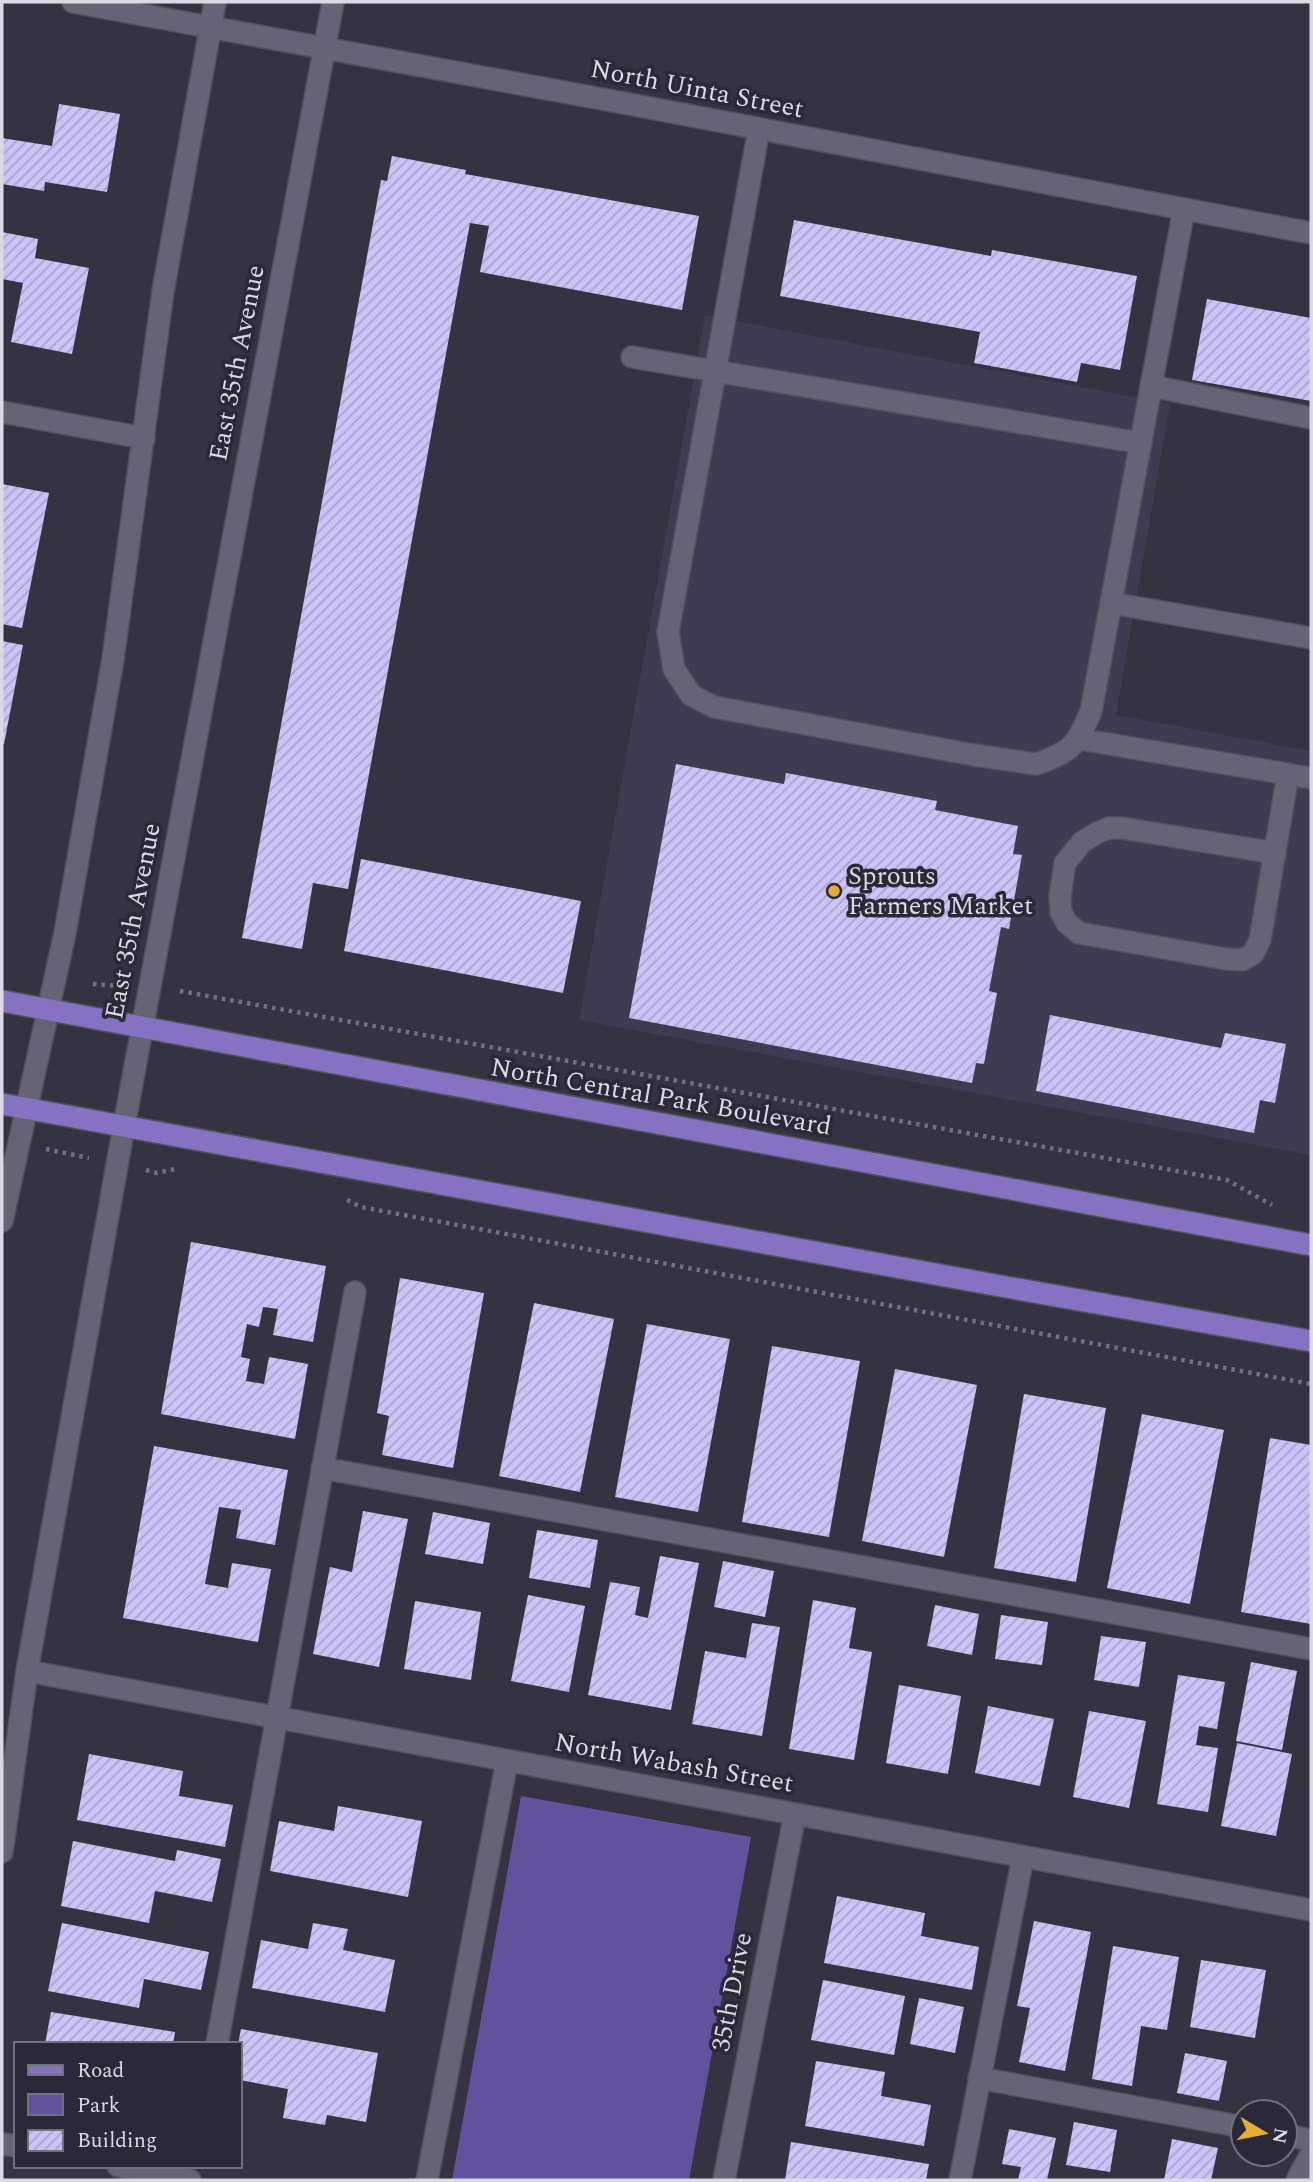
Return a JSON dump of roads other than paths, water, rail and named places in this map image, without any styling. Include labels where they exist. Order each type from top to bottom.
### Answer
[{"type":"main road","name":"North Central Park Boulevard","points":[[2,1002],[1311,1245]]},
{"type":"main road","points":[[2,1104],[1311,1341]]},
{"type":"street","name":"North Uinta Street","points":[[73,2],[1311,233]]},
{"type":"street","points":[[2,1221],[65,933],[113,659],[163,291],[215,2]]},
{"type":"street","name":"East 35th Avenue","points":[[2,1852],[27,1671],[117,1165],[333,2]]},
{"type":"street","points":[[759,129],[668,632],[674,669],[691,695],[726,709],[1037,764],[1061,755],[1079,739],[1091,711],[1184,209]]},
{"type":"street","points":[[632,357],[1141,443]]},
{"type":"street","points":[[1151,386],[1311,418]]},
{"type":"street","points":[[2,412],[144,438]]},
{"type":"street","points":[[1111,603],[1311,638]]},
{"type":"street","points":[[1079,739],[1311,778]]},
{"type":"street","points":[[1275,853],[1133,829],[1109,828],[1082,842],[1065,863],[1060,896],[1061,912],[1067,923],[1079,933],[1241,960],[1253,954],[1260,940],[1275,853],[1288,774]]},
{"type":"street","points":[[216,2042],[355,1292]]},
{"type":"street","points":[[322,1468],[1311,1649]]},
{"type":"street","name":"North Wabash Street","points":[[27,1671],[1311,1910]]},
{"type":"street","points":[[427,2180],[507,1761]]},
{"type":"street","name":"35th Drive","points":[[724,2180],[795,1814]]},
{"type":"street","points":[[960,2180],[1023,1857]]},
{"type":"street","points":[[979,2078],[1229,2124]]},
{"type":"street","points":[[1297,2180],[1311,2154]]},
{"type":"street","points":[[128,2168],[191,2180]]},
{"type":"place","name":"Sprouts Farmers Market","points":[[834,891]]}]
